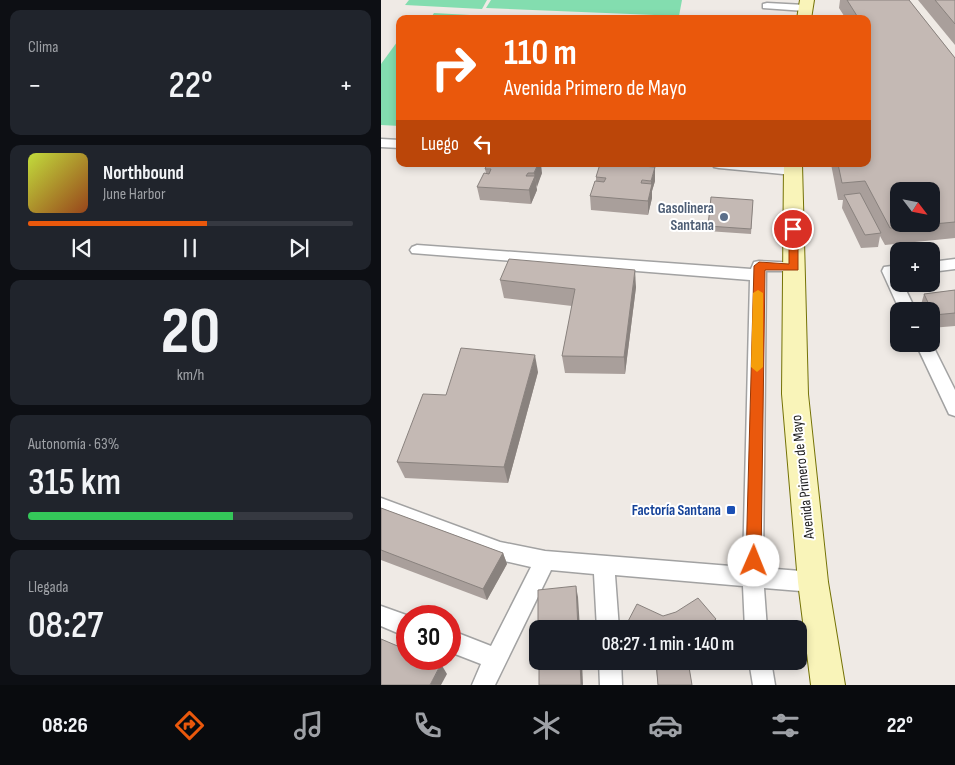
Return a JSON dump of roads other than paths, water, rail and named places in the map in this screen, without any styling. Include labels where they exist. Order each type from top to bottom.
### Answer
[{"type":"main road","name":"Avenida Primero de Mayo","points":[[793,168],[795,394],[813,582],[827,685]]},
{"type":"street","points":[[767,3],[786,4],[805,9]]},
{"type":"street","points":[[381,143],[396,144]]},
{"type":"street","name":"Avenida Primero de Mayo","points":[[777,167],[793,168]]},
{"type":"street","points":[[417,250],[758,275]]},
{"type":"street","points":[[940,265],[955,264]]},
{"type":"street","points":[[755,620],[753,577],[758,275],[759,266],[794,267]]},
{"type":"street","points":[[928,352],[955,409]]},
{"type":"street","points":[[381,507],[500,551],[545,560],[813,582]]},
{"type":"street","points":[[483,685],[545,560]]},
{"type":"street","points":[[604,565],[607,620]]},
{"type":"street","points":[[381,616],[396,622]]},
{"type":"street","points":[[461,645],[496,659]]},
{"type":"street","points":[[610,670],[611,685]]},
{"type":"street","points":[[762,670],[764,685]]},
{"type":"place","name":"Gasolinera Santana","points":[[724,217]]},
{"type":"place","name":"Factoría Santana","points":[[731,510]]}]
